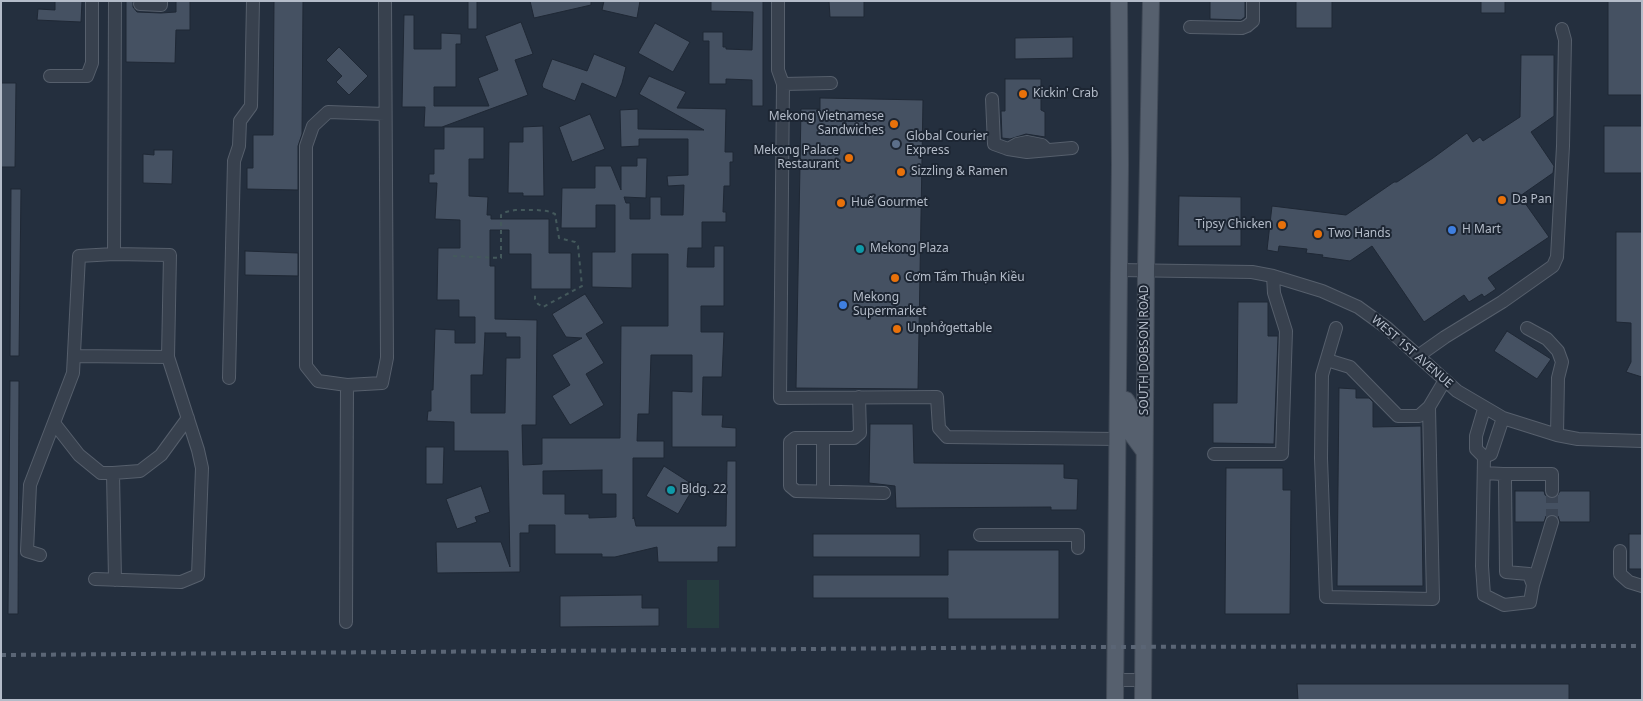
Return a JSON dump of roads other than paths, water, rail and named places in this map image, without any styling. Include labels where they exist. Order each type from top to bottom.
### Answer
[{"type":"main road","points":[[1115,700],[1119,270],[1119,1]]},
{"type":"main road","name":"SOUTH DOBSON ROAD","points":[[1143,700],[1146,270],[1151,1]]},
{"type":"main road","points":[[1118,398],[1126,400],[1130,407],[1132,433],[1144,451]]},
{"type":"street","points":[[50,76],[87,76],[92,64],[92,1]]},
{"type":"street","points":[[114,254],[115,1]]},
{"type":"street","points":[[140,4],[161,5],[161,1]]},
{"type":"street","points":[[229,378],[234,161],[239,146],[240,121],[251,106],[253,1]]},
{"type":"street","points":[[385,1],[387,358],[382,384],[347,385],[318,381],[306,366],[306,146],[313,126],[328,112],[385,114]]},
{"type":"street","points":[[778,1],[778,70],[783,84],[780,398],[937,397],[939,428],[947,437],[1117,439]]},
{"type":"street","points":[[1190,27],[1242,28],[1248,26],[1253,21],[1253,1]]},
{"type":"street","points":[[1418,356],[1553,266],[1557,256],[1564,146],[1565,40],[1562,29]]},
{"type":"street","points":[[783,84],[831,83]]},
{"type":"street","points":[[992,99],[994,144],[1008,149],[1027,152],[1072,148]]},
{"type":"street","points":[[40,554],[27,551],[30,485],[73,373],[79,256],[170,254],[168,357],[202,468],[198,575],[180,582],[95,579]]},
{"type":"street","name":"WEST 1ST AVENUE","points":[[1119,270],[1252,272],[1273,276],[1322,291],[1348,302],[1387,328],[1445,380],[1484,408],[1503,418],[1557,436],[1578,439],[1642,441]]},
{"type":"street","points":[[1214,454],[1282,454],[1286,330],[1274,293],[1273,276]]},
{"type":"street","points":[[1336,328],[1322,375],[1320,458],[1326,597],[1433,599],[1429,407]]},
{"type":"street","points":[[1527,328],[1547,339],[1558,351],[1562,362],[1558,378],[1557,436]]},
{"type":"street","points":[[74,356],[168,357]]},
{"type":"street","points":[[1327,360],[1350,367],[1398,416],[1418,416],[1429,407],[1445,380]]},
{"type":"street","points":[[346,622],[347,385]]},
{"type":"street","points":[[859,397],[860,433],[854,438],[796,438],[790,442],[790,486],[796,491],[884,493]]},
{"type":"street","points":[[1484,408],[1476,436],[1484,453],[1482,566],[1484,594],[1504,605],[1530,602],[1533,585],[1552,522]]},
{"type":"street","points":[[54,423],[79,455],[101,473],[113,473],[140,471],[161,455],[188,418]]},
{"type":"street","points":[[1484,453],[1503,418]]},
{"type":"street","points":[[823,438],[823,492]]},
{"type":"street","points":[[113,473],[115,580]]},
{"type":"street","points":[[1484,473],[1552,474],[1552,491]]},
{"type":"street","points":[[1503,474],[1505,480],[1506,572],[1529,574],[1533,585]]},
{"type":"street","points":[[980,535],[1078,535],[1078,548]]},
{"type":"street","points":[[1620,551],[1620,574],[1630,582],[1642,586]]},
{"type":"street","points":[[1115,680],[1143,680]]},
{"type":"tunnel","points":[[1552,491],[1552,522]]},
{"type":"railway","points":[[1,655],[1077,647],[1642,646]]},
{"type":"place","name":"Kickin' Crab","points":[[1023,94]]},
{"type":"place","name":"Mekong Vietnamese Sandwiches","points":[[894,124]]},
{"type":"place","name":"Global Courier Express","points":[[896,144]]},
{"type":"place","name":"Mekong Palace Restaurant","points":[[849,158]]},
{"type":"place","name":"Sizzling & Ramen","points":[[901,172]]},
{"type":"place","name":"Da Pan","points":[[1502,200]]},
{"type":"place","name":"Huế Gourmet","points":[[841,203]]},
{"type":"place","name":"Tipsy Chicken","points":[[1282,225]]},
{"type":"place","name":"H Mart","points":[[1452,230]]},
{"type":"place","name":"Two Hands","points":[[1318,234]]},
{"type":"place","name":"Mekong Plaza","points":[[860,249]]},
{"type":"place","name":"Cơm Tấm Thuận Kiều","points":[[895,278]]},
{"type":"place","name":"Mekong Supermarket","points":[[843,305]]},
{"type":"place","name":"Unphởgettable","points":[[897,329]]},
{"type":"place","name":"Bldg. 22","points":[[671,490]]}]
